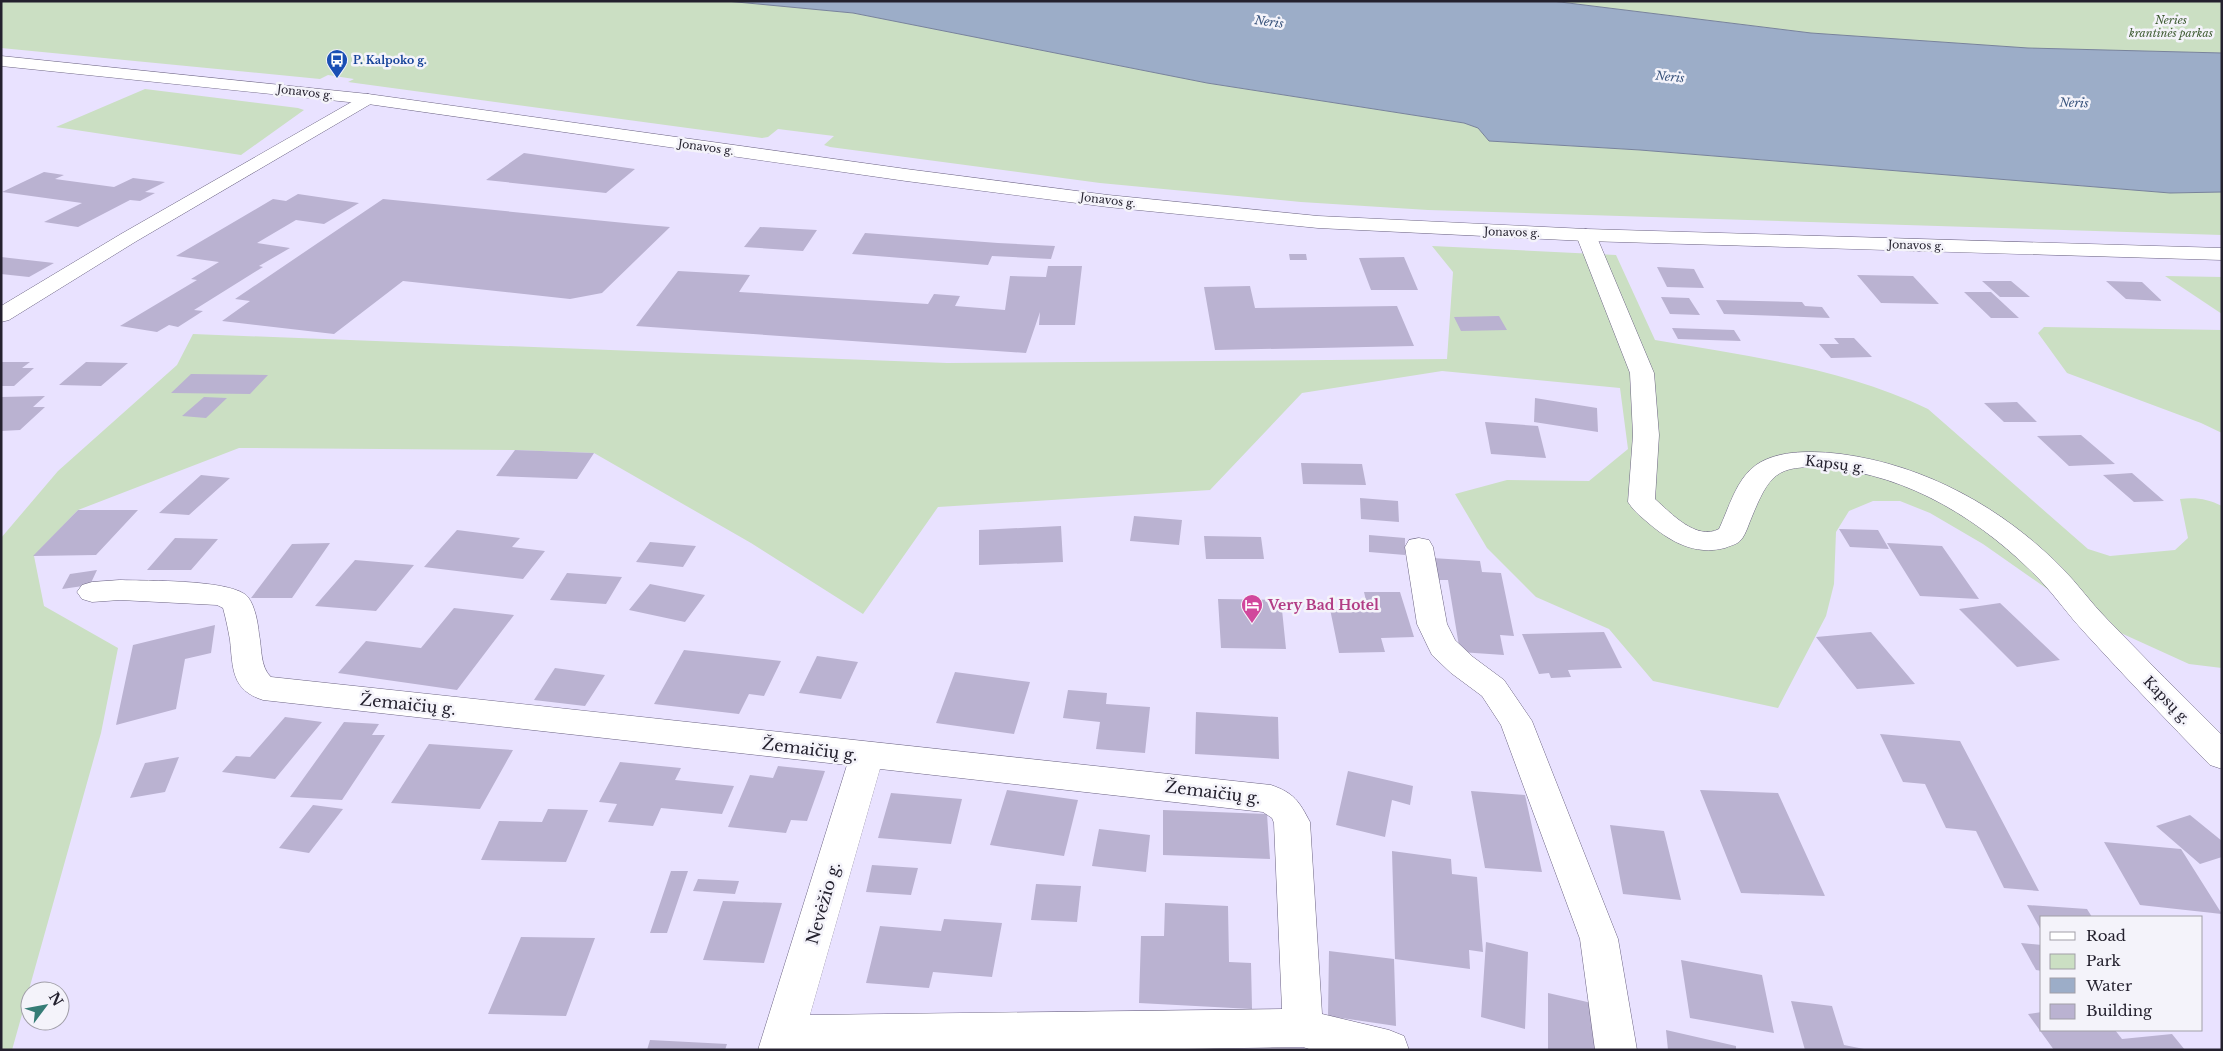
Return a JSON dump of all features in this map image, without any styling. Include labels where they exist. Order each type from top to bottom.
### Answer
[{"type":"street","name":"Jonavos g.","points":[[1,61],[368,99],[785,158],[1108,201],[1318,222],[1586,235],[2222,254]]},
{"type":"street","points":[[1,315],[128,238],[368,99]]},
{"type":"street","name":"Kapsų g.","points":[[1586,235],[1642,373],[1646,435],[1641,502],[1680,533],[1699,542],[1715,542],[1730,536],[1757,477],[1777,464],[1803,459],[1850,464],[1902,476],[1954,499],[2018,542],[2047,570],[2090,619],[2222,756]]},
{"type":"street","points":[[1419,547],[1432,624],[1443,647],[1462,665],[1493,688],[1516,721],[1598,939],[1616,1050]]},
{"type":"street","name":"Žemaičių g.","points":[[92,592],[120,590],[223,595],[237,603],[244,632],[250,676],[263,688],[1271,799],[1284,808],[1292,822],[1304,1028]]},
{"type":"street","name":"Nevėžio g.","points":[[782,1042],[867,756]]},
{"type":"street","points":[[782,1042],[1304,1028],[1389,1050]]},
{"type":"green space","points":[[1,1],[726,1],[853,13],[1207,83],[1464,123],[1478,128],[1489,141],[1640,150],[2170,193],[2222,192],[2222,235],[1428,210],[1301,202],[1100,183],[830,147],[824,145],[834,136],[778,129],[768,137],[762,138],[348,82],[354,79],[328,75],[320,79],[1,48]]},
{"type":"green space","name":"Neries krantinės parkas","points":[[1552,1],[2222,1],[2222,53],[2028,48],[1811,33]]},
{"type":"green space","points":[[145,89],[304,110],[241,155],[56,127]]},
{"type":"green space","points":[[1432,246],[1616,255],[1655,340],[1759,358],[1829,373],[1896,395],[1928,409],[2088,549],[2110,556],[2175,550],[2188,538],[2180,499],[2202,499],[2222,506],[2222,668],[2189,664],[2090,619],[1983,544],[1930,513],[1900,501],[1873,501],[1849,511],[1836,532],[1834,584],[1826,616],[1778,708],[1653,681],[1609,629],[1536,597],[1487,548],[1455,494],[1507,480],[1589,481],[1628,449],[1620,388],[1442,371],[1302,393],[1210,490],[938,507],[863,614],[751,543],[594,453],[515,450],[239,448],[78,510],[34,556],[44,606],[118,648],[101,733],[31,981],[20,981],[20,1022],[12,1050],[1,1050],[1,538],[58,471],[177,365],[193,334],[947,363],[1447,359],[1453,272]]},
{"type":"green space","points":[[2165,276],[2222,277],[2222,314]]},
{"type":"green space","points":[[2044,327],[2222,330],[2222,433],[2201,423],[2067,373],[2038,333]]},
{"type":"water","name":"Neris","points":[[726,1],[1552,1],[1811,33],[2028,48],[2222,53],[2222,192],[2170,193],[1640,150],[1489,141],[1478,128],[1464,123],[1207,83],[853,13]]},
{"type":"building","points":[[524,153],[635,169],[606,193],[486,180]]},
{"type":"building","points":[[44,172],[64,175],[55,179],[114,187],[133,178],[165,182],[145,192],[155,193],[140,201],[130,200],[78,227],[44,222],[82,203],[2,192]]},
{"type":"building","points":[[298,194],[359,203],[324,224],[296,220],[257,243],[290,248],[259,266],[263,267],[194,310],[203,311],[178,327],[169,325],[157,332],[120,326],[197,280],[191,279],[219,262],[176,256],[273,199],[286,201]]},
{"type":"building","points":[[383,199],[670,227],[602,293],[570,299],[403,281],[334,334],[222,321],[250,301],[235,299]]},
{"type":"building","points":[[760,227],[817,230],[803,251],[744,247]]},
{"type":"building","points":[[865,233],[1055,246],[1051,259],[992,256],[988,265],[852,254]]},
{"type":"building","points":[[1289,254],[1306,254],[1307,260],[1290,260]]},
{"type":"building","points":[[1,257],[54,263],[29,277],[1,274]]},
{"type":"building","points":[[1404,257],[1418,290],[1371,290],[1359,258]]},
{"type":"building","points":[[1048,266],[1082,266],[1075,325],[1039,325],[1040,312],[1026,353],[636,326],[678,271],[750,275],[739,292],[928,304],[934,294],[960,296],[955,306],[1005,310],[1010,276],[1046,277]]},
{"type":"building","points":[[1657,267],[1694,269],[1704,288],[1667,287]]},
{"type":"building","points":[[1857,275],[1913,276],[1939,304],[1881,303]]},
{"type":"building","points":[[1982,281],[2011,281],[2030,297],[2000,297]]},
{"type":"building","points":[[2106,281],[2142,282],[2162,301],[2126,299]]},
{"type":"building","points":[[1250,286],[1255,308],[1397,306],[1414,346],[1215,350],[1204,287]]},
{"type":"building","points":[[1964,292],[1991,292],[2019,318],[1991,318]]},
{"type":"building","points":[[1661,297],[1689,298],[1700,315],[1670,314]]},
{"type":"building","points":[[1716,300],[1802,302],[1805,306],[1822,307],[1830,318],[1724,314]]},
{"type":"building","points":[[1499,316],[1507,330],[1461,331],[1454,317]]},
{"type":"building","points":[[1672,328],[1734,330],[1741,341],[1678,339]]},
{"type":"building","points":[[1834,338],[1854,338],[1872,357],[1831,358],[1819,344],[1839,344]]},
{"type":"building","points":[[1,362],[30,362],[22,368],[34,368],[14,386],[1,386]]},
{"type":"building","points":[[86,362],[128,363],[101,386],[59,385]]},
{"type":"building","points":[[191,374],[268,375],[250,394],[171,393]]},
{"type":"building","points":[[45,396],[33,407],[45,407],[20,430],[1,431],[1,397]]},
{"type":"building","points":[[204,397],[227,398],[206,418],[182,416]]},
{"type":"building","points":[[1535,398],[1597,408],[1598,432],[1534,422]]},
{"type":"building","points":[[2017,402],[2037,422],[2004,422],[1984,403]]},
{"type":"building","points":[[1485,422],[1538,426],[1546,458],[1491,454]]},
{"type":"building","points":[[2081,435],[2115,464],[2069,466],[2037,436]]},
{"type":"building","points":[[515,450],[594,453],[577,479],[496,476]]},
{"type":"building","points":[[1301,463],[1362,464],[1366,485],[1303,484]]},
{"type":"building","points":[[2132,473],[2164,501],[2134,502],[2103,475]]},
{"type":"building","points":[[201,475],[230,478],[189,515],[159,513]]},
{"type":"building","points":[[1360,498],[1398,501],[1399,522],[1361,519]]},
{"type":"building","points":[[78,510],[138,510],[96,555],[33,556]]},
{"type":"building","points":[[1134,516],[1182,520],[1179,545],[1130,541]]},
{"type":"building","points":[[1061,526],[1063,562],[979,565],[979,530]]},
{"type":"building","points":[[1839,529],[1878,530],[1889,549],[1850,547]]},
{"type":"building","points":[[457,530],[520,538],[512,547],[545,551],[523,579],[424,567]]},
{"type":"building","points":[[1369,535],[1405,538],[1405,555],[1369,552]]},
{"type":"building","points":[[1204,536],[1261,537],[1264,559],[1206,559]]},
{"type":"building","points":[[175,538],[218,539],[191,570],[147,570]]},
{"type":"building","points":[[650,542],[696,546],[683,567],[636,562]]},
{"type":"building","points":[[330,543],[292,598],[251,598],[292,544]]},
{"type":"building","points":[[1887,543],[1942,546],[1979,599],[1920,596]]},
{"type":"building","points":[[1432,558],[1480,561],[1482,572],[1501,573],[1514,636],[1500,635],[1504,655],[1460,652],[1448,580],[1436,580]]},
{"type":"building","points":[[355,560],[414,565],[376,611],[315,606]]},
{"type":"building","points":[[97,570],[90,585],[62,589],[70,574]]},
{"type":"building","points":[[567,573],[622,577],[606,604],[550,600]]},
{"type":"building","points":[[650,584],[705,595],[685,622],[629,610]]},
{"type":"building","points":[[1364,592],[1400,592],[1414,637],[1381,638],[1385,652],[1339,653],[1330,609],[1368,609]]},
{"type":"building","points":[[1218,599],[1281,600],[1286,649],[1221,648]]},
{"type":"building","points":[[2000,603],[2060,660],[2017,667],[1959,609]]},
{"type":"building","points":[[454,608],[514,615],[457,690],[338,673],[366,641],[421,648]]},
{"type":"building","points":[[215,625],[211,653],[185,659],[176,709],[116,725],[133,645]]},
{"type":"building","points":[[1604,632],[1622,668],[1568,670],[1571,677],[1551,678],[1549,673],[1539,674],[1522,634]]},
{"type":"building","points":[[1871,632],[1915,684],[1857,689],[1816,637]]},
{"type":"building","points":[[684,650],[781,661],[764,696],[749,694],[739,714],[654,704]]},
{"type":"building","points":[[817,656],[858,662],[841,699],[799,693]]},
{"type":"building","points":[[555,668],[605,675],[585,706],[534,700]]},
{"type":"building","points":[[955,672],[1030,682],[1014,734],[936,723]]},
{"type":"building","points":[[1068,690],[1107,693],[1106,704],[1150,707],[1145,753],[1096,749],[1100,722],[1063,718]]},
{"type":"building","points":[[1196,712],[1278,717],[1279,759],[1195,754]]},
{"type":"building","points":[[285,717],[322,722],[275,779],[222,772],[236,756],[250,757]]},
{"type":"building","points":[[344,722],[379,724],[372,735],[385,735],[342,800],[290,797]]},
{"type":"building","points":[[1880,734],[1960,741],[2039,891],[2004,888],[1976,831],[1946,828],[1925,784],[1903,782]]},
{"type":"building","points":[[429,744],[513,750],[480,809],[391,803]]},
{"type":"building","points":[[179,757],[165,792],[130,798],[145,763]]},
{"type":"building","points":[[620,762],[681,768],[675,780],[734,786],[722,814],[661,808],[653,826],[608,822],[617,804],[599,802]]},
{"type":"building","points":[[778,766],[825,771],[807,821],[791,820],[786,833],[728,827],[750,775],[773,778]]},
{"type":"building","points":[[1348,771],[1413,786],[1410,805],[1392,800],[1385,837],[1336,825]]},
{"type":"building","points":[[1007,790],[1078,800],[1064,856],[990,845]]},
{"type":"building","points":[[1700,790],[1778,793],[1825,896],[1741,893]]},
{"type":"building","points":[[1471,791],[1525,795],[1542,872],[1485,868]]},
{"type":"building","points":[[891,793],[962,799],[951,844],[878,838]]},
{"type":"building","points":[[313,805],[343,809],[309,853],[279,848]]},
{"type":"building","points":[[548,809],[588,810],[566,862],[481,860],[499,821],[542,822]]},
{"type":"building","points":[[1163,810],[1267,814],[1270,859],[1163,855]]},
{"type":"building","points":[[2190,815],[2222,841],[2222,857],[2200,864],[2156,826]]},
{"type":"building","points":[[1610,825],[1664,831],[1681,900],[1623,894]]},
{"type":"building","points":[[1099,829],[1150,835],[1146,872],[1092,866]]},
{"type":"building","points":[[2104,842],[2181,849],[2222,914],[2140,905]]},
{"type":"building","points":[[1392,851],[1451,859],[1452,874],[1477,877],[1483,952],[1469,950],[1470,969],[1395,959]]},
{"type":"building","points":[[872,865],[918,868],[911,895],[866,892]]},
{"type":"building","points":[[671,871],[688,871],[667,933],[650,933]]},
{"type":"building","points":[[698,879],[739,881],[735,894],[693,891]]},
{"type":"building","points":[[1036,884],[1081,886],[1077,922],[1031,920]]},
{"type":"building","points":[[723,901],[782,903],[764,963],[703,960]]},
{"type":"building","points":[[1165,903],[1228,906],[1229,962],[1251,963],[1252,1009],[1139,1003],[1141,936],[1164,936]]},
{"type":"building","points":[[2027,905],[2087,909],[2091,916],[2040,916],[2040,928]]},
{"type":"building","points":[[944,919],[1002,923],[992,977],[933,972],[929,988],[866,983],[880,926],[941,931]]},
{"type":"building","points":[[521,937],[595,938],[566,1016],[488,1014]]},
{"type":"building","points":[[1486,942],[1528,952],[1525,1029],[1481,1017]]},
{"type":"building","points":[[2021,943],[2040,945],[2040,971],[2036,970]]},
{"type":"building","points":[[1329,951],[1394,959],[1396,1026],[1328,1016]]},
{"type":"building","points":[[1681,960],[1762,975],[1774,1033],[1690,1018]]},
{"type":"building","points":[[1548,993],[1596,1004],[1597,1050],[1548,1050]]},
{"type":"building","points":[[1791,1001],[1832,1006],[1844,1045],[1869,1050],[1805,1050]]},
{"type":"building","points":[[2040,1012],[2040,1031],[2028,1014]]},
{"type":"building","points":[[1666,1030],[1736,1046],[1736,1050],[1668,1050]]},
{"type":"building","points":[[2040,1031],[2116,1031],[2122,1039],[2172,1034],[2185,1050],[2054,1050]]},
{"type":"building","points":[[650,1040],[727,1044],[725,1050],[647,1050]]},
{"type":"place","name":"P. Kalpoko g.","points":[[337,79]]},
{"type":"place","name":"Very Bad Hotel","points":[[1252,624]]}]
